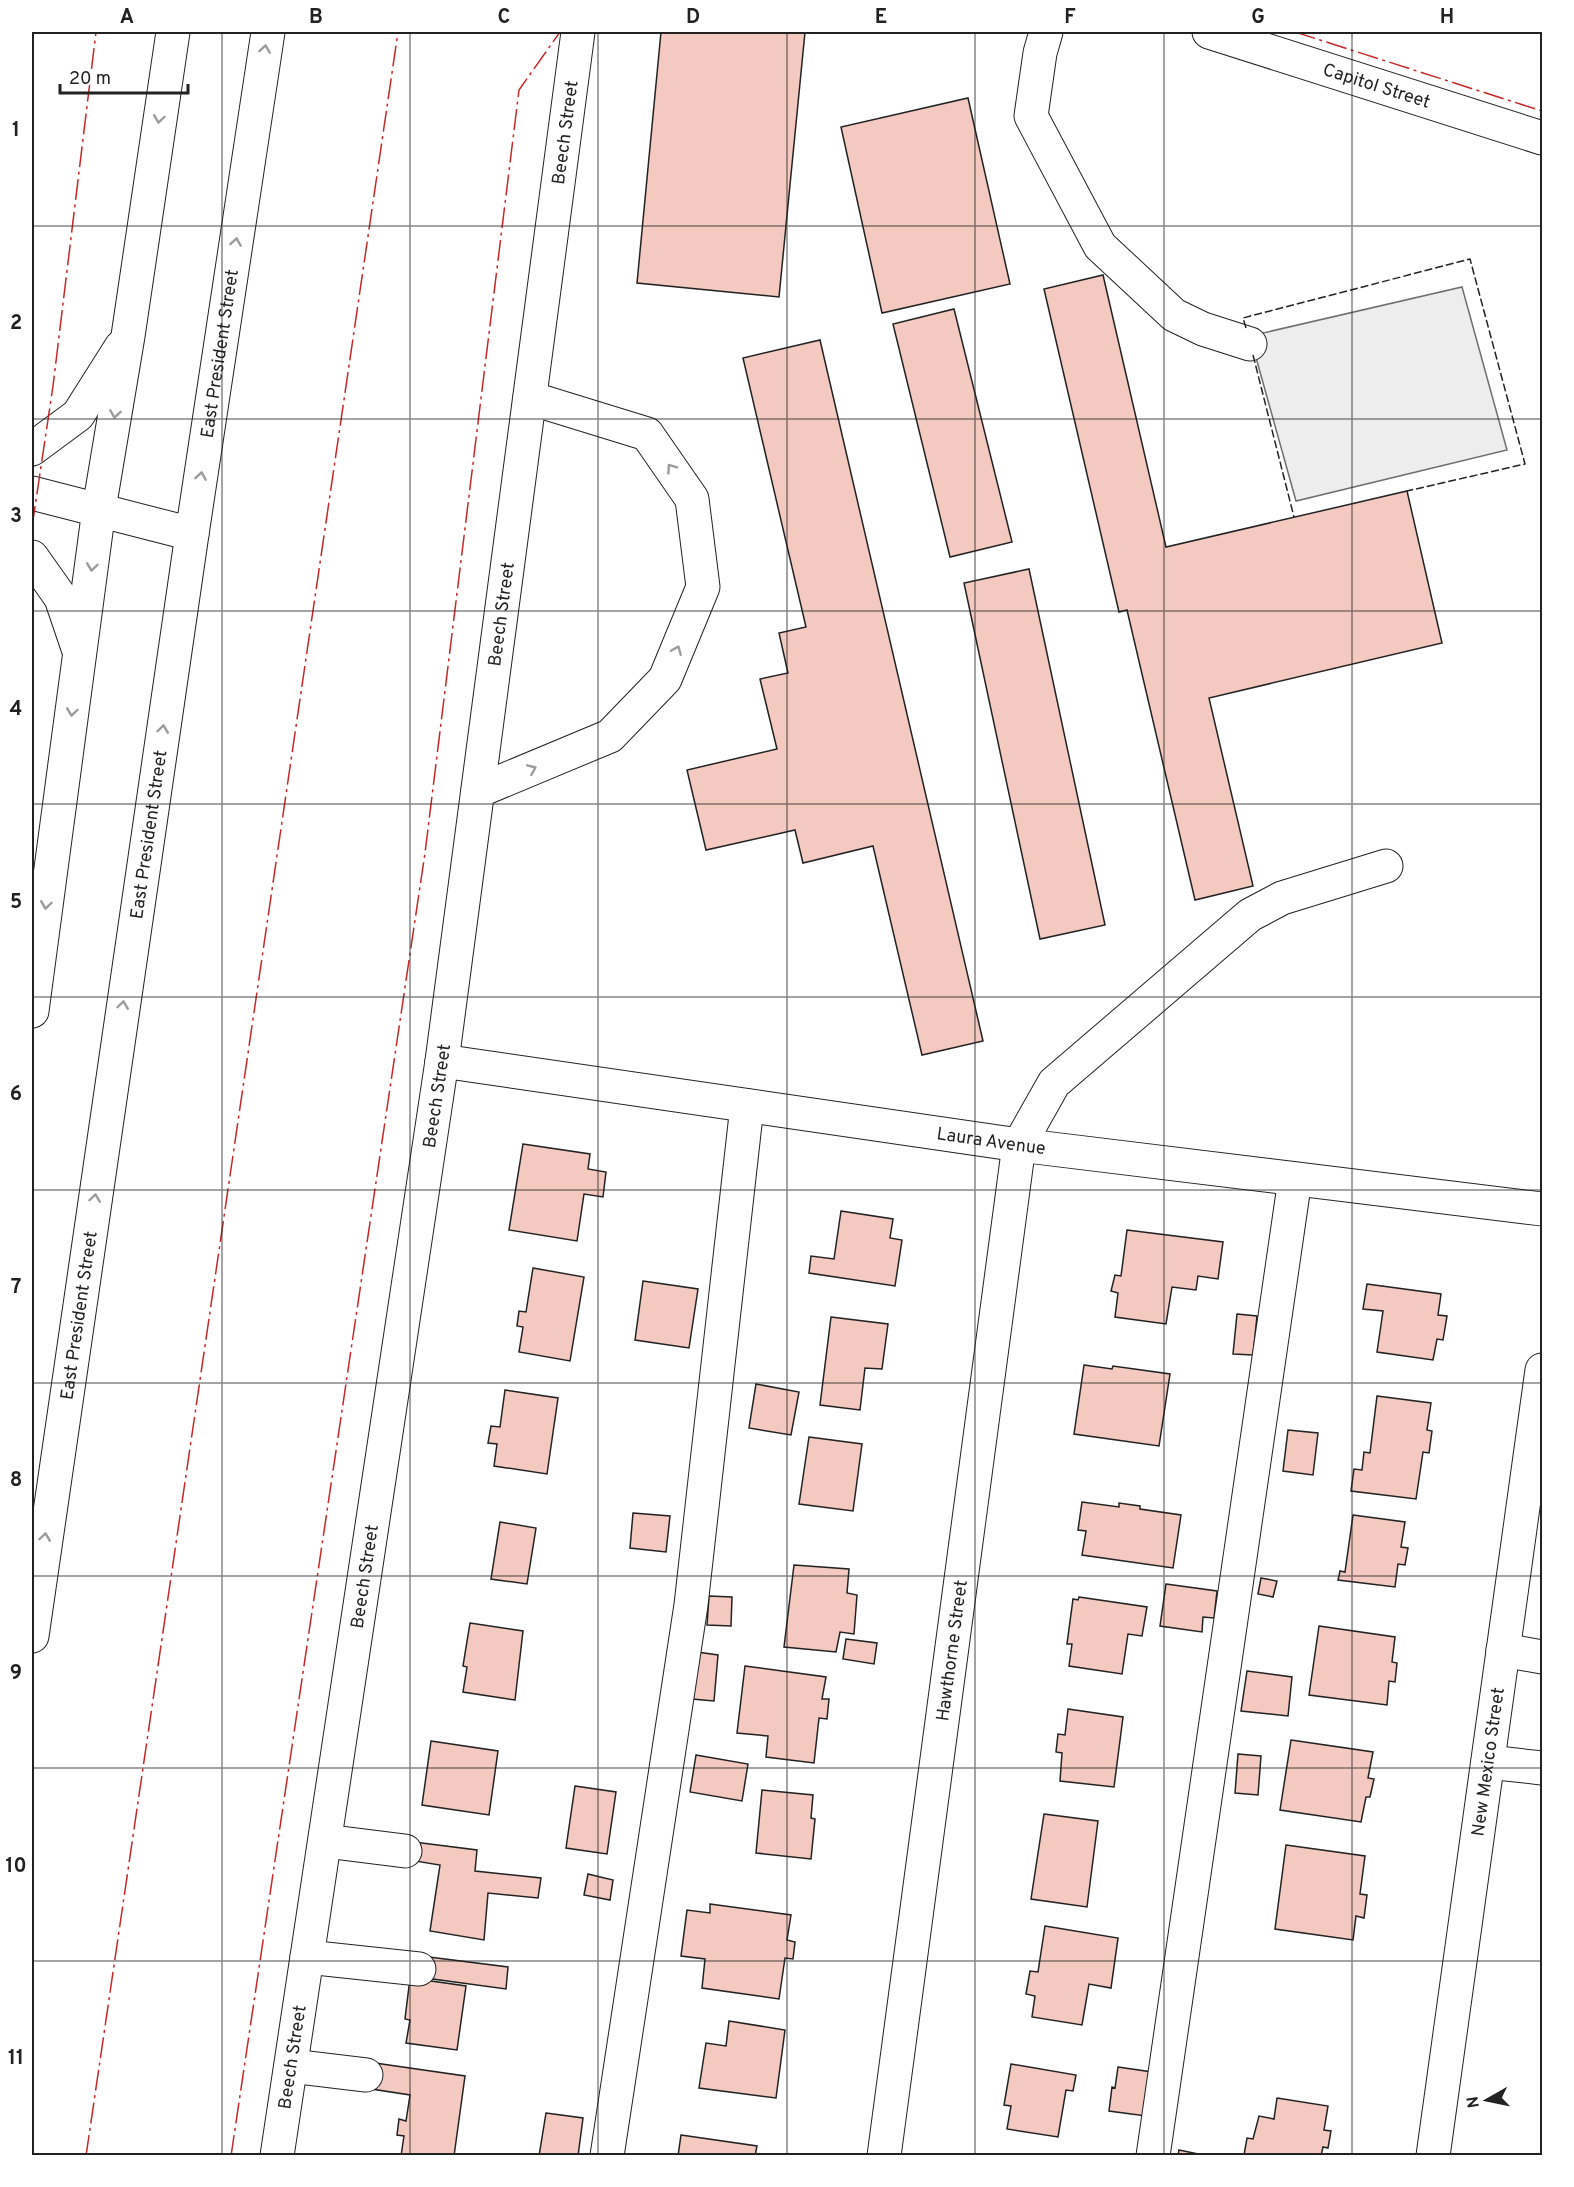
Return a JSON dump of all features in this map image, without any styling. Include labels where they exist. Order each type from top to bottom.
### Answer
[{"type":"street","points":[[32,1011],[99,509],[128,336],[173,32]]},
{"type":"street","name":"East President Street","points":[[32,1636],[192,534],[268,32]]},
{"type":"street","name":"Beech Street","points":[[277,2156],[442,1061],[578,32]]},
{"type":"street","points":[[1046,32],[1040,53],[1031,116],[1100,246],[1174,315],[1203,329],[1250,344]]},
{"type":"street","name":"Capitol Street","points":[[1209,32],[1542,138]]},
{"type":"street","points":[[32,449],[78,415],[128,336]]},
{"type":"street","points":[[478,792],[610,736],[666,679],[704,587],[692,499],[648,434],[530,398]]},
{"type":"street","points":[[32,493],[192,534]]},
{"type":"street","points":[[32,557],[61,598],[80,654]]},
{"type":"street","points":[[1019,1145],[1054,1083],[1250,915],[1282,898],[1386,867]]},
{"type":"street","name":"Laura Avenue","points":[[442,1061],[1019,1145],[1542,1209]]},
{"type":"street","points":[[607,2156],[691,1605],[747,1106]]},
{"type":"street","name":"Hawthorne Street","points":[[884,2156],[1019,1145]]},
{"type":"street","points":[[1154,2156],[1295,1179]]},
{"type":"street","name":"New Mexico Street","points":[[1433,2156],[1542,1370]]},
{"type":"street","points":[[1503,1650],[1542,1657]]},
{"type":"street","points":[[1488,1762],[1542,1768]]},
{"type":"street","points":[[325,1841],[405,1851]]},
{"type":"street","points":[[307,1957],[419,1969]]},
{"type":"street","points":[[291,2066],[366,2075]]},
{"type":"shaded area","points":[[1462,287],[1507,450],[1296,501],[1250,336]]},
{"type":"building","points":[[661,32],[805,32],[779,297],[637,283]]},
{"type":"building","points":[[968,98],[1010,284],[882,313],[841,127]]},
{"type":"building","points":[[1103,275],[1166,547],[1407,491],[1442,643],[1209,698],[1253,886],[1195,900],[1127,610],[1119,612],[1044,289]]},
{"type":"building","points":[[954,309],[1012,542],[950,557],[893,324]]},
{"type":"building","points":[[820,340],[983,1041],[922,1055],[873,846],[803,863],[795,830],[706,850],[687,770],[777,749],[760,679],[788,673],[779,633],[806,627],[743,358]]},
{"type":"building","points":[[1029,569],[1105,925],[1040,939],[964,583]]},
{"type":"building","points":[[523,1144],[590,1154],[588,1169],[606,1172],[603,1197],[584,1194],[577,1241],[509,1230]]},
{"type":"building","points":[[841,1211],[893,1219],[890,1238],[902,1240],[895,1286],[809,1273],[811,1256],[834,1259]]},
{"type":"building","points":[[1127,1230],[1223,1242],[1218,1279],[1198,1276],[1196,1290],[1172,1287],[1166,1324],[1115,1317],[1118,1293],[1111,1291],[1115,1275],[1121,1276]]},
{"type":"building","points":[[533,1268],[584,1277],[570,1361],[519,1352],[523,1327],[517,1326],[519,1311],[526,1312]]},
{"type":"building","points":[[643,1281],[698,1289],[689,1348],[635,1340]]},
{"type":"building","points":[[1367,1284],[1441,1294],[1438,1315],[1447,1316],[1443,1340],[1437,1339],[1433,1360],[1377,1352],[1383,1311],[1363,1309]]},
{"type":"building","points":[[1237,1314],[1257,1316],[1253,1355],[1233,1354]]},
{"type":"building","points":[[831,1317],[888,1324],[882,1369],[865,1368],[860,1410],[820,1405]]},
{"type":"building","points":[[1084,1365],[1112,1369],[1113,1366],[1170,1374],[1159,1446],[1074,1434]]},
{"type":"building","points":[[756,1384],[799,1392],[791,1435],[749,1428]]},
{"type":"building","points":[[505,1390],[558,1398],[547,1474],[494,1466],[497,1444],[488,1443],[491,1426],[500,1427]]},
{"type":"building","points":[[1377,1396],[1431,1403],[1427,1430],[1432,1431],[1429,1453],[1423,1452],[1416,1499],[1351,1491],[1354,1469],[1362,1470],[1364,1452],[1370,1453]]},
{"type":"building","points":[[1288,1430],[1318,1433],[1313,1475],[1283,1471]]},
{"type":"building","points":[[809,1437],[862,1444],[853,1511],[799,1504]]},
{"type":"building","points":[[1082,1502],[1119,1507],[1119,1503],[1140,1506],[1140,1509],[1181,1515],[1173,1568],[1082,1555],[1086,1531],[1078,1530]]},
{"type":"building","points":[[633,1513],[670,1516],[666,1552],[630,1548]]},
{"type":"building","points":[[1353,1515],[1405,1522],[1401,1547],[1408,1548],[1405,1565],[1398,1564],[1395,1587],[1338,1580],[1340,1571],[1345,1572]]},
{"type":"building","points":[[500,1522],[536,1528],[527,1584],[491,1579]]},
{"type":"building","points":[[794,1565],[849,1569],[847,1593],[857,1595],[854,1634],[840,1632],[836,1652],[784,1647]]},
{"type":"building","points":[[1261,1578],[1277,1581],[1273,1597],[1258,1594]]},
{"type":"building","points":[[1166,1584],[1217,1591],[1214,1618],[1203,1617],[1202,1632],[1160,1626]]},
{"type":"building","points":[[709,1596],[732,1597],[731,1626],[707,1625]]},
{"type":"building","points":[[1079,1597],[1147,1607],[1142,1636],[1128,1634],[1122,1674],[1069,1666],[1072,1644],[1067,1644],[1073,1599],[1078,1600]]},
{"type":"building","points":[[470,1623],[523,1631],[515,1700],[463,1692],[467,1667],[463,1666]]},
{"type":"building","points":[[1319,1626],[1395,1637],[1392,1662],[1397,1663],[1395,1682],[1389,1681],[1387,1705],[1309,1695]]},
{"type":"building","points":[[846,1639],[877,1643],[874,1664],[843,1659]]},
{"type":"building","points":[[697,1652],[718,1655],[714,1701],[692,1699]]},
{"type":"building","points":[[745,1666],[826,1677],[822,1699],[829,1699],[827,1719],[819,1718],[814,1763],[766,1757],[768,1736],[737,1733]]},
{"type":"building","points":[[1247,1671],[1292,1677],[1288,1716],[1241,1711]]},
{"type":"building","points":[[1068,1709],[1123,1717],[1114,1787],[1060,1781],[1062,1753],[1056,1752],[1058,1734],[1065,1735]]},
{"type":"building","points":[[1291,1740],[1373,1752],[1368,1778],[1374,1779],[1370,1797],[1366,1797],[1361,1822],[1280,1810]]},
{"type":"building","points":[[431,1741],[498,1751],[489,1815],[422,1805]]},
{"type":"building","points":[[1238,1754],[1261,1756],[1258,1795],[1235,1793]]},
{"type":"building","points":[[696,1755],[748,1764],[742,1801],[690,1792]]},
{"type":"building","points":[[575,1786],[616,1792],[607,1854],[566,1848]]},
{"type":"building","points":[[762,1790],[813,1795],[811,1818],[815,1819],[811,1859],[756,1853]]},
{"type":"building","points":[[1044,1814],[1098,1821],[1087,1907],[1031,1899]]},
{"type":"building","points":[[406,1841],[477,1850],[475,1871],[541,1878],[538,1898],[488,1893],[484,1940],[430,1931],[440,1865],[403,1859]]},
{"type":"building","points":[[1286,1845],[1365,1856],[1360,1894],[1367,1895],[1364,1918],[1356,1916],[1353,1940],[1275,1929]]},
{"type":"building","points":[[588,1874],[613,1880],[610,1900],[584,1895]]},
{"type":"building","points":[[710,1904],[791,1915],[787,1940],[795,1942],[793,1959],[785,1958],[779,1999],[702,1988],[705,1959],[681,1956],[687,1910],[710,1913]]},
{"type":"building","points":[[1045,1926],[1118,1938],[1111,1988],[1089,1984],[1082,2025],[1032,2017],[1035,1996],[1026,1994],[1030,1971],[1038,1972]]},
{"type":"building","points":[[421,1956],[508,1967],[506,1989],[418,1977]]},
{"type":"building","points":[[410,1978],[466,1986],[457,2050],[406,2043],[410,2020],[405,2019]]},
{"type":"building","points":[[729,2021],[785,2030],[776,2098],[699,2088],[706,2043],[726,2046]]},
{"type":"building","points":[[368,2062],[465,2076],[454,2156],[401,2156],[404,2136],[397,2135],[399,2119],[406,2121],[410,2095],[365,2088]]},
{"type":"building","points":[[1011,2064],[1076,2075],[1073,2091],[1066,2090],[1058,2137],[1007,2129],[1011,2106],[1004,2105]]},
{"type":"building","points":[[1118,2067],[1152,2072],[1146,2116],[1109,2111],[1112,2087],[1115,2088]]},
{"type":"building","points":[[1277,2098],[1328,2106],[1324,2130],[1331,2131],[1328,2148],[1323,2147],[1321,2156],[1244,2155],[1247,2138],[1253,2139],[1259,2116],[1274,2119]]},
{"type":"building","points":[[546,2113],[583,2118],[578,2156],[539,2156]]},
{"type":"building","points":[[681,2135],[757,2146],[755,2156],[678,2156]]},
{"type":"building","points":[[1179,2150],[1208,2156],[1178,2156]]},
{"type":"fence","points":[[1246,328],[1243,318],[1470,259],[1525,464],[1407,491]]},
{"type":"fence","points":[[1253,355],[1294,517]]},
{"type":"power","points":[[32,527],[53,386],[96,32]]},
{"type":"power","points":[[86,2156],[398,32]]},
{"type":"power","points":[[231,2156],[425,853],[519,90],[560,32]]},
{"type":"power","points":[[1295,32],[1542,111]]}]
